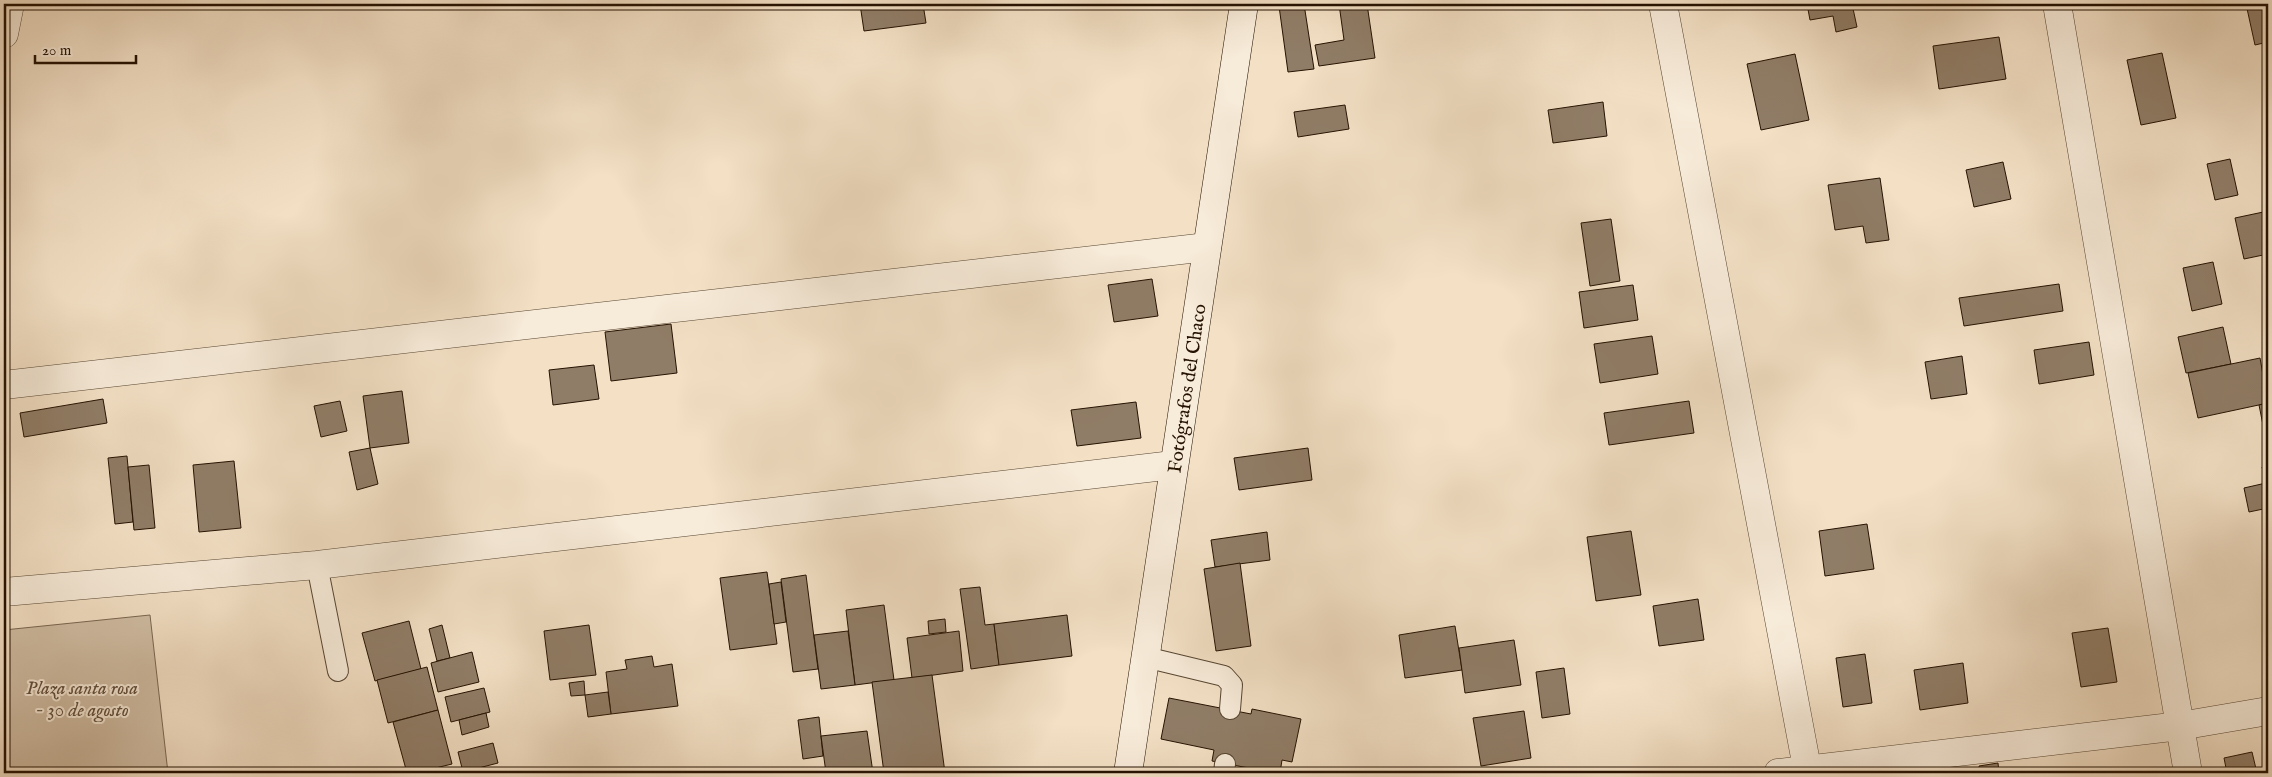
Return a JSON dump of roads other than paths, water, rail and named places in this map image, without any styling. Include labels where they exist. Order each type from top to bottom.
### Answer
[{"type":"street","points":[[4,34],[10,4]]},
{"type":"street","name":"Fotógrafos del Chaco","points":[[1128,773],[1173,464],[1244,4]]},
{"type":"street","points":[[1663,4],[1808,771]]},
{"type":"street","points":[[2057,4],[2188,773]]},
{"type":"street","points":[[4,386],[1207,247]]},
{"type":"street","points":[[4,592],[317,565],[1173,464]]},
{"type":"street","points":[[1778,773],[2180,726],[2268,711]]},
{"type":"lane","points":[[317,565],[338,671]]},
{"type":"lane","points":[[1145,657],[1224,676],[1232,684],[1230,709]]},
{"type":"park label","name":"Plaza santa rosa - 30 de agosto","points":[[82,698]]}]
